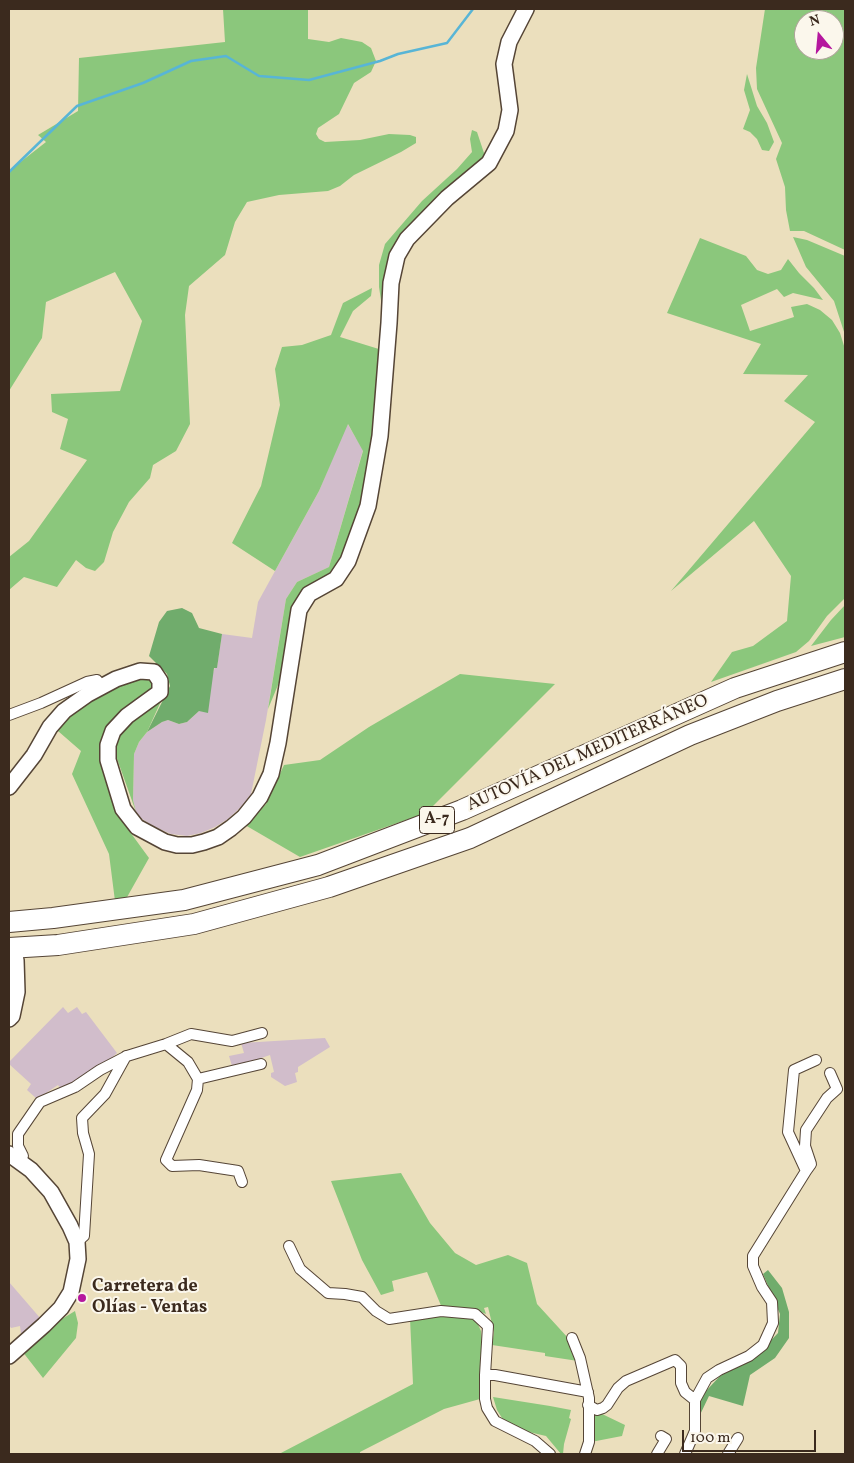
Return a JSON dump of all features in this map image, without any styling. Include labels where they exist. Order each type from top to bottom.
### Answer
[{"type":"highway","name":"AUTOVÍA DEL MEDITERRÁNEO","points":[[9,922],[53,918],[184,900],[318,865],[462,810],[735,688],[845,652]]},
{"type":"highway","name":"AUTOVÍA DEL MEDITERRÁNEO","points":[[13,954],[58,945],[194,924],[329,888],[470,838],[690,735],[777,701],[845,679]]},
{"type":"main road","points":[[9,787],[34,755],[50,726],[64,711],[116,679],[140,671],[154,672],[160,681],[160,692],[127,716],[113,731],[108,745],[108,760],[123,809],[137,827],[165,842],[177,845],[192,844],[218,836],[244,817],[260,797],[271,774],[278,743],[299,610],[309,594],[336,579],[348,561],[368,506],[380,436],[391,283],[397,256],[407,239],[427,218],[447,198],[489,163],[506,131],[510,110],[504,64],[509,42],[526,9]]},
{"type":"main road","points":[[9,1019],[12,1016],[17,992],[13,954]]},
{"type":"main road","points":[[9,1356],[61,1308],[71,1292],[78,1259],[77,1242],[51,1192],[31,1170],[14,1158]]},
{"type":"street","points":[[9,715],[42,703],[87,682],[97,680],[102,687]]},
{"type":"street","points":[[14,1158],[23,1156],[18,1146],[18,1134],[40,1102],[75,1087],[100,1070],[127,1056],[191,1034],[232,1041],[262,1033]]},
{"type":"street","points":[[166,1044],[188,1062],[198,1079],[197,1090],[166,1160],[172,1166],[199,1165],[238,1171],[242,1182]]},
{"type":"street","points":[[77,1242],[84,1236],[89,1154],[83,1133],[82,1118],[105,1094],[127,1056]]},
{"type":"street","points":[[806,1171],[788,1132],[788,1123],[794,1070],[816,1060]]},
{"type":"street","points":[[198,1079],[261,1064]]},
{"type":"street","points":[[685,1454],[695,1432],[695,1400],[707,1378],[719,1370],[749,1356],[763,1345],[773,1323],[772,1302],[762,1287],[753,1266],[753,1256],[811,1164],[805,1146],[806,1130],[827,1098],[838,1089],[830,1073]]},
{"type":"street","points":[[289,1246],[300,1268],[328,1293],[362,1297],[376,1311],[389,1319],[441,1311],[475,1314],[488,1326],[485,1375],[487,1408],[495,1421],[536,1441],[550,1454]]},
{"type":"street","points":[[572,1338],[580,1358],[588,1392],[590,1432],[586,1454]]},
{"type":"street","points":[[588,1405],[597,1410],[603,1408],[618,1388],[626,1381],[675,1360],[681,1366],[681,1383],[685,1392],[695,1400]]},
{"type":"street","points":[[485,1375],[495,1375],[588,1392]]},
{"type":"street","points":[[657,1454],[666,1439],[662,1436]]},
{"type":"street","points":[[728,1454],[738,1438]]},
{"type":"shaded area","points":[[347,423],[363,450],[329,567],[297,582],[286,599],[266,720],[251,794],[228,819],[201,833],[187,836],[171,834],[155,827],[142,819],[136,812],[133,800],[134,754],[139,742],[147,732],[162,722],[168,720],[179,724],[187,722],[199,711],[215,667],[217,667],[222,634],[252,638],[258,602],[319,491]]},
{"type":"shaded area","points":[[63,1007],[68,1013],[77,1007],[82,1014],[86,1012],[117,1053],[103,1066],[63,1092],[58,1085],[37,1099],[27,1090],[31,1084],[9,1062]]},
{"type":"shaded area","points":[[325,1038],[330,1047],[298,1067],[298,1072],[295,1073],[297,1082],[285,1086],[271,1077],[271,1073],[274,1072],[270,1055],[232,1066],[229,1056],[244,1053],[241,1043]]},
{"type":"shaded area","points":[[9,1282],[41,1319],[21,1334],[20,1326],[11,1328],[9,1325]]},
{"type":"green space","points":[[223,9],[308,9],[308,39],[329,42],[341,38],[362,42],[371,48],[376,61],[371,72],[354,83],[339,114],[318,128],[316,134],[319,139],[325,142],[360,140],[389,134],[410,135],[416,137],[416,143],[354,175],[340,186],[328,191],[279,195],[247,202],[235,222],[225,255],[189,286],[185,315],[190,424],[176,451],[153,465],[150,478],[129,502],[113,532],[104,562],[95,571],[86,568],[76,560],[57,587],[24,577],[9,590],[9,557],[29,541],[87,460],[60,449],[68,419],[52,412],[51,394],[120,391],[142,321],[115,272],[46,302],[42,338],[9,391],[9,171],[46,142],[38,135],[78,111],[79,58],[225,42]]},
{"type":"green space","points":[[765,9],[845,9],[845,250],[804,231],[790,231],[786,210],[785,187],[776,159],[782,143],[757,89],[756,68]]},
{"type":"green space","points":[[747,74],[757,106],[767,123],[774,142],[769,151],[762,150],[757,139],[750,132],[743,129],[750,110],[744,90]]},
{"type":"green space","points":[[472,130],[477,132],[485,156],[479,167],[401,237],[387,264],[386,308],[382,307],[379,287],[379,265],[385,244],[422,201],[457,169],[472,152],[470,139]]},
{"type":"green space","points":[[793,237],[807,240],[845,256],[845,335],[834,301],[806,267]]},
{"type":"green space","points":[[700,238],[746,256],[757,270],[768,274],[781,270],[788,259],[823,300],[793,293],[784,297],[777,289],[741,305],[750,331],[794,317],[791,307],[807,304],[820,310],[832,320],[840,333],[845,349],[845,598],[827,616],[809,641],[796,652],[711,682],[732,652],[753,646],[787,621],[791,576],[754,521],[671,591],[815,422],[784,401],[808,375],[743,374],[761,344],[667,313]]},
{"type":"green space","points":[[372,288],[371,296],[353,311],[340,337],[382,350],[375,428],[366,488],[349,542],[338,568],[298,596],[283,673],[268,709],[286,599],[297,582],[329,567],[363,451],[348,424],[319,491],[275,571],[232,543],[261,486],[280,405],[275,369],[282,347],[302,345],[331,335],[343,303]]},
{"type":"green space","points":[[845,605],[845,637],[811,646],[831,620]]},
{"type":"green space","points":[[182,608],[192,613],[199,628],[222,634],[217,668],[214,668],[208,713],[199,711],[187,722],[179,724],[168,720],[147,732],[170,686],[167,674],[149,656],[159,622],[167,611]]},
{"type":"green space","points":[[460,674],[555,684],[426,813],[300,857],[245,825],[266,804],[284,765],[320,760],[369,727]]},
{"type":"green space","points":[[152,678],[155,686],[121,716],[107,776],[122,821],[149,858],[126,899],[115,901],[109,854],[72,774],[81,751],[58,731],[68,714],[99,695],[133,679]]},
{"type":"green space","points":[[162,699],[147,732],[139,742],[134,754],[133,800],[136,812],[115,753],[119,732],[138,712]]},
{"type":"green space","points":[[401,1173],[430,1223],[455,1253],[476,1265],[508,1255],[527,1263],[537,1304],[569,1339],[578,1361],[545,1356],[545,1353],[492,1345],[494,1332],[488,1307],[484,1308],[486,1314],[474,1309],[442,1308],[427,1272],[392,1281],[394,1291],[381,1295],[362,1260],[331,1181]]},
{"type":"green space","points":[[768,1270],[782,1288],[789,1312],[789,1338],[775,1358],[750,1375],[743,1406],[709,1396],[698,1419],[698,1406],[706,1391],[720,1376],[757,1355],[778,1333],[780,1314],[763,1274]]},
{"type":"green space","points":[[75,1311],[78,1323],[76,1338],[43,1378],[22,1351],[57,1322]]},
{"type":"green space","points":[[445,1314],[475,1318],[481,1331],[480,1399],[444,1409],[360,1452],[360,1454],[279,1454],[413,1384],[410,1318]]},
{"type":"green space","points":[[493,1397],[571,1410],[569,1418],[571,1419],[563,1454],[546,1436],[520,1430],[502,1418]]},
{"type":"green space","points":[[600,1413],[625,1425],[622,1436],[591,1442],[592,1414]]},
{"type":"waterway","points":[[9,172],[77,106],[143,83],[191,61],[226,56],[259,76],[309,80],[380,61],[398,54],[447,43],[473,9]]},
{"type":"tunnel","points":[[9,918],[16,958]]},
{"type":"place","name":"Carretera de Olías - Ventas","points":[[82,1298]]}]
